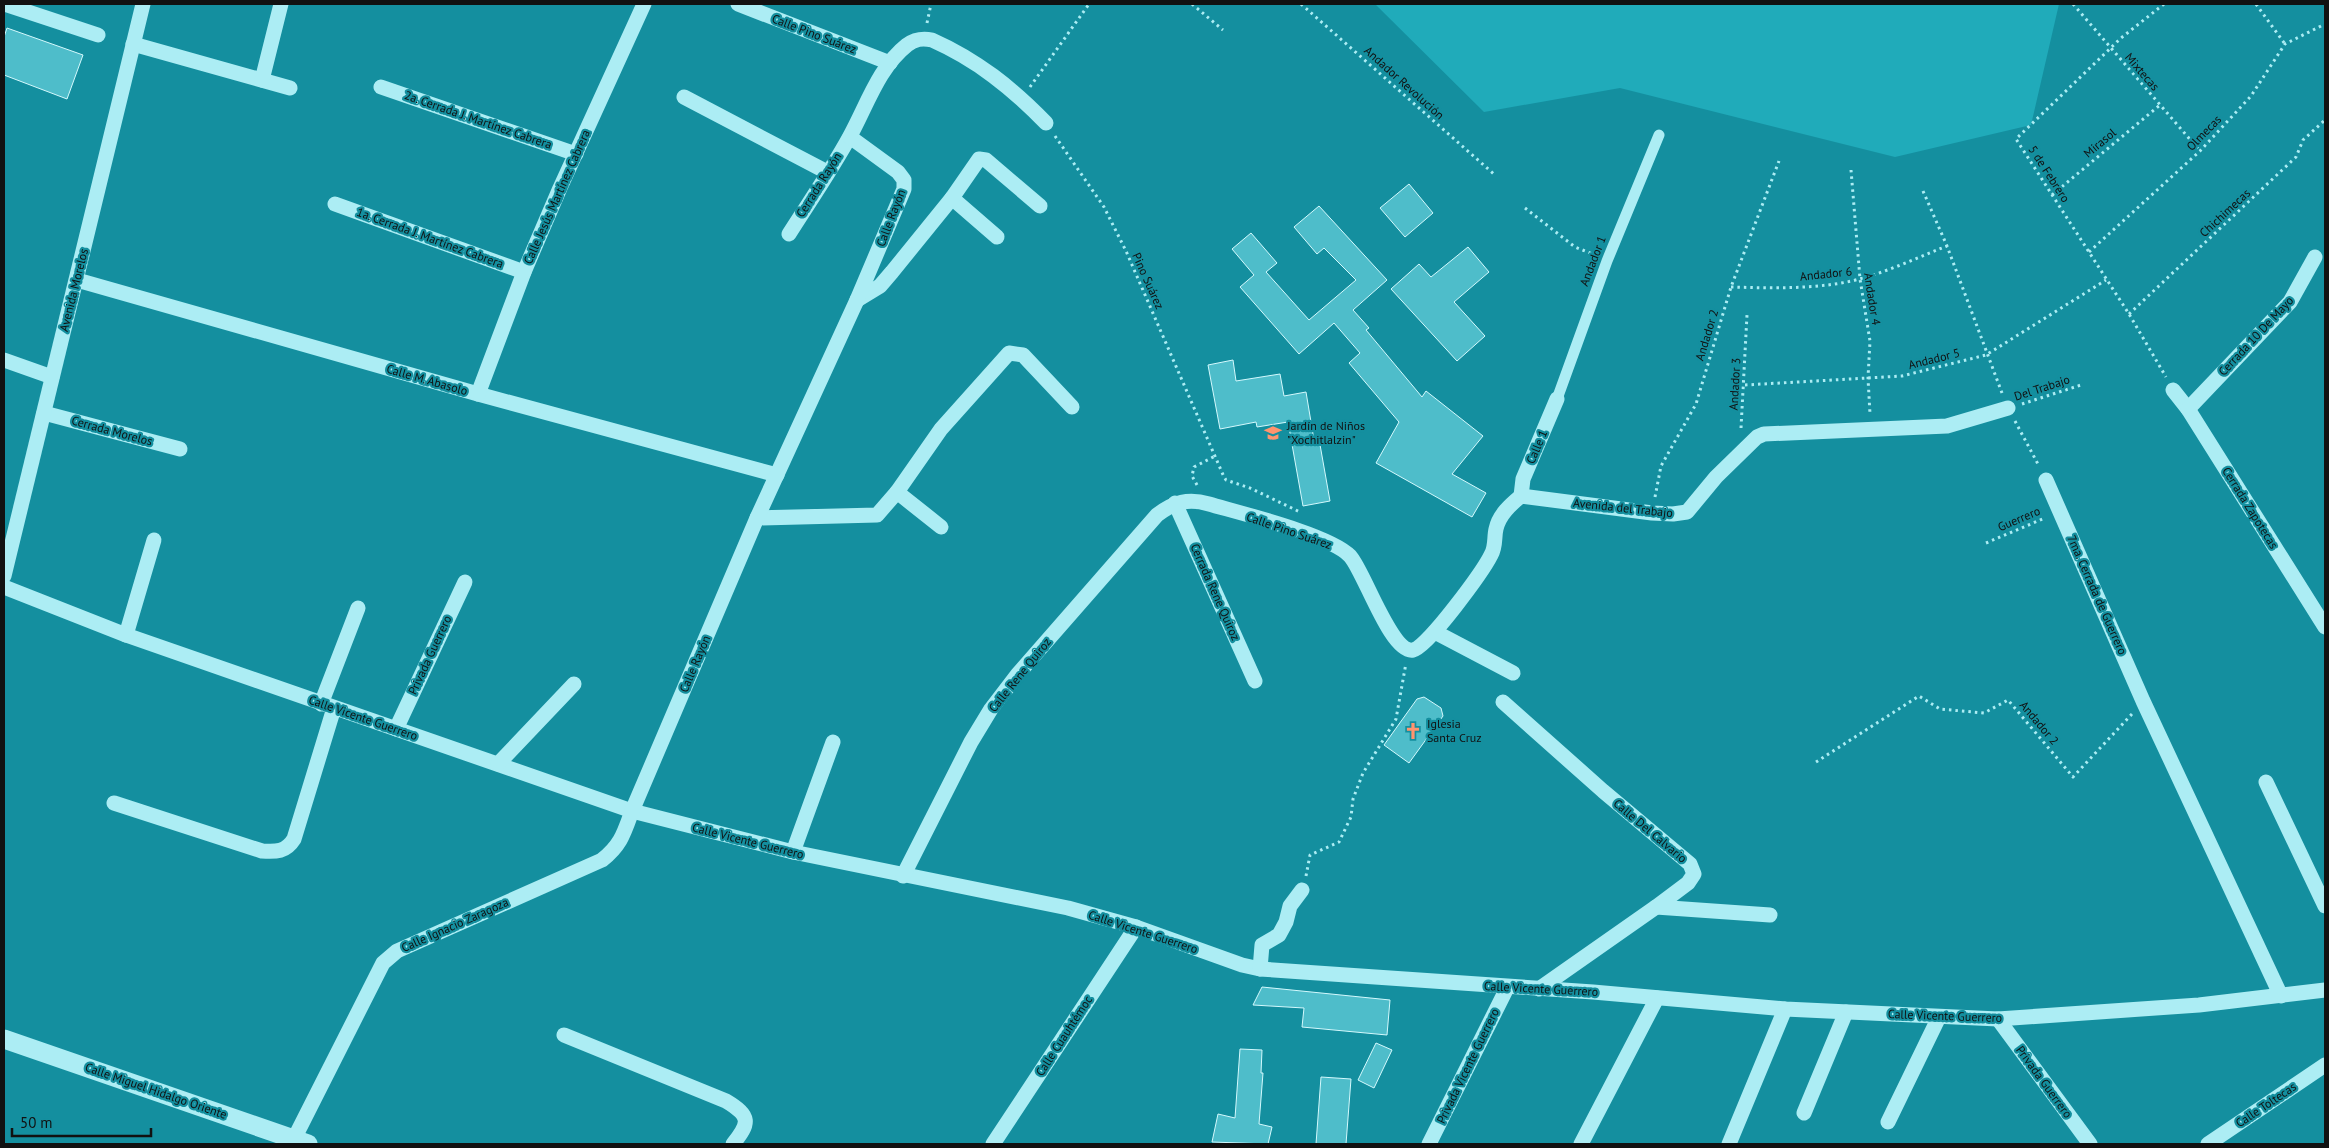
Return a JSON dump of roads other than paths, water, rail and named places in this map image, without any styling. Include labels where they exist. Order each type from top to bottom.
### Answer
[{"type":"street","points":[[4,4],[98,35]]},
{"type":"street","name":"Avenida Morelos","points":[[5,567],[77,280],[143,4]]},
{"type":"street","points":[[262,80],[282,4]]},
{"type":"street","name":"Calle Jesús Martínez Cabrera","points":[[478,394],[524,272],[644,4]]},
{"type":"street","name":"Calle Pino Suárez","points":[[738,4],[890,64]]},
{"type":"street","points":[[850,137],[878,82],[890,64],[914,40],[925,38],[973,60],[1022,98],[1046,123]]},
{"type":"street","points":[[133,44],[290,88]]},
{"type":"street","name":"2a. Cerrada J. Martínez Cabrera","points":[[381,87],[576,154]]},
{"type":"street","points":[[684,97],[828,172]]},
{"type":"street","name":"Andador 1","points":[[1557,399],[1607,260],[1659,134]]},
{"type":"street","name":"Cerrada Rayón","points":[[789,234],[850,137]]},
{"type":"street","name":"Calle Rayón","points":[[632,811],[757,518],[857,300],[904,189],[904,183],[898,172],[850,137]]},
{"type":"street","points":[[857,300],[880,286],[952,198],[977,161],[981,159],[986,160],[1040,206]]},
{"type":"street","points":[[952,198],[997,237]]},
{"type":"street","name":"1a. Cerrada J. Martínez Cabrera","points":[[335,204],[524,272]]},
{"type":"street","name":"Cerrada 10 De Mayo","points":[[2188,409],[2290,302],[2315,257]]},
{"type":"street","name":"Calle M. Abasolo","points":[[77,280],[478,394],[778,475]]},
{"type":"street","points":[[757,518],[868,517],[877,515],[897,492],[941,429],[1008,353],[1023,355],[1072,407]]},
{"type":"street","points":[[4,360],[52,377]]},
{"type":"street","name":"Cerrada Zapotecas","points":[[2173,390],[2188,409],[2325,627]]},
{"type":"street","name":"Calle 1","points":[[1521,496],[1523,479],[1557,399]]},
{"type":"street","name":"Avenida del Trabajo","points":[[1521,496],[1652,513],[1673,514],[1687,512],[1716,477],[1739,454],[1764,434],[1947,426],[2008,408]]},
{"type":"street","name":"Cerrada Morelos","points":[[44,413],[180,449]]},
{"type":"street","name":"7ma. Cerrada de Guerrero","points":[[2046,480],[2143,701],[2281,996]]},
{"type":"street","points":[[897,492],[941,527]]},
{"type":"street","points":[[1513,672],[1435,632],[1492,554],[1499,520],[1512,503],[1521,496]]},
{"type":"street","name":"Calle Pino Suárez","points":[[1175,503],[1195,500],[1313,536],[1344,552],[1358,568],[1368,591],[1402,648],[1408,650],[1421,647],[1435,632]]},
{"type":"street","name":"Cerrada Rene Quiroz","points":[[1175,503],[1255,680]]},
{"type":"street","name":"Calle Rene Quiroz","points":[[903,876],[971,742],[991,709],[1017,675],[1157,515],[1175,503]]},
{"type":"street","points":[[126,635],[154,540]]},
{"type":"street","name":"Privada Guerrero","points":[[396,729],[465,582]]},
{"type":"street","name":"Calle Vicente Guerrero","points":[[4,588],[126,635],[632,811],[793,852],[903,876],[1068,908],[1136,927],[1242,965],[1260,969],[1785,1009],[1998,1019],[2179,1007],[2325,990]]},
{"type":"street","points":[[114,802],[262,851],[283,850],[289,847],[294,839],[328,706],[358,608]]},
{"type":"street","points":[[498,764],[574,684]]},
{"type":"street","name":"Calle Del Calvario","points":[[1503,702],[1603,791],[1690,864],[1694,874],[1692,878],[1656,907],[1539,989]]},
{"type":"street","points":[[793,852],[833,742]]},
{"type":"street","points":[[2266,782],[2325,906]]},
{"type":"street","name":"Calle Ignacio Zaragoza","points":[[301,1142],[383,963],[397,951],[602,860],[615,850],[622,839],[632,811]]},
{"type":"street","points":[[1260,969],[1262,945],[1279,935],[1286,922],[1290,906],[1302,890]]},
{"type":"street","points":[[1656,907],[1770,915]]},
{"type":"street","name":"Calle Cuauhtémoc","points":[[993,1144],[1136,927]]},
{"type":"street","name":"Privada Vicente Guerrero","points":[[1429,1144],[1507,988]]},
{"type":"street","points":[[1581,1144],[1658,998]]},
{"type":"street","points":[[1729,1144],[1785,1009]]},
{"type":"street","points":[[1804,1113],[1846,1012]]},
{"type":"street","points":[[1888,1122],[1939,1017]]},
{"type":"street","name":"Privada Guerrero","points":[[1998,1019],[2090,1144]]},
{"type":"street","points":[[564,1034],[726,1101],[738,1108],[745,1116],[746,1122],[743,1132],[733,1144]]},
{"type":"street","name":"Calle Miguel Hidalgo Oriente","points":[[4,1039],[301,1142]]},
{"type":"street","name":"Calle Toltecas","points":[[2208,1144],[2325,1065]]},
{"type":"place","name":"Jardín de Niños \"Xochitlalzin\"","points":[[1273,433]]},
{"type":"place","name":"Iglesia Santa Cruz","points":[[1413,731]]}]
